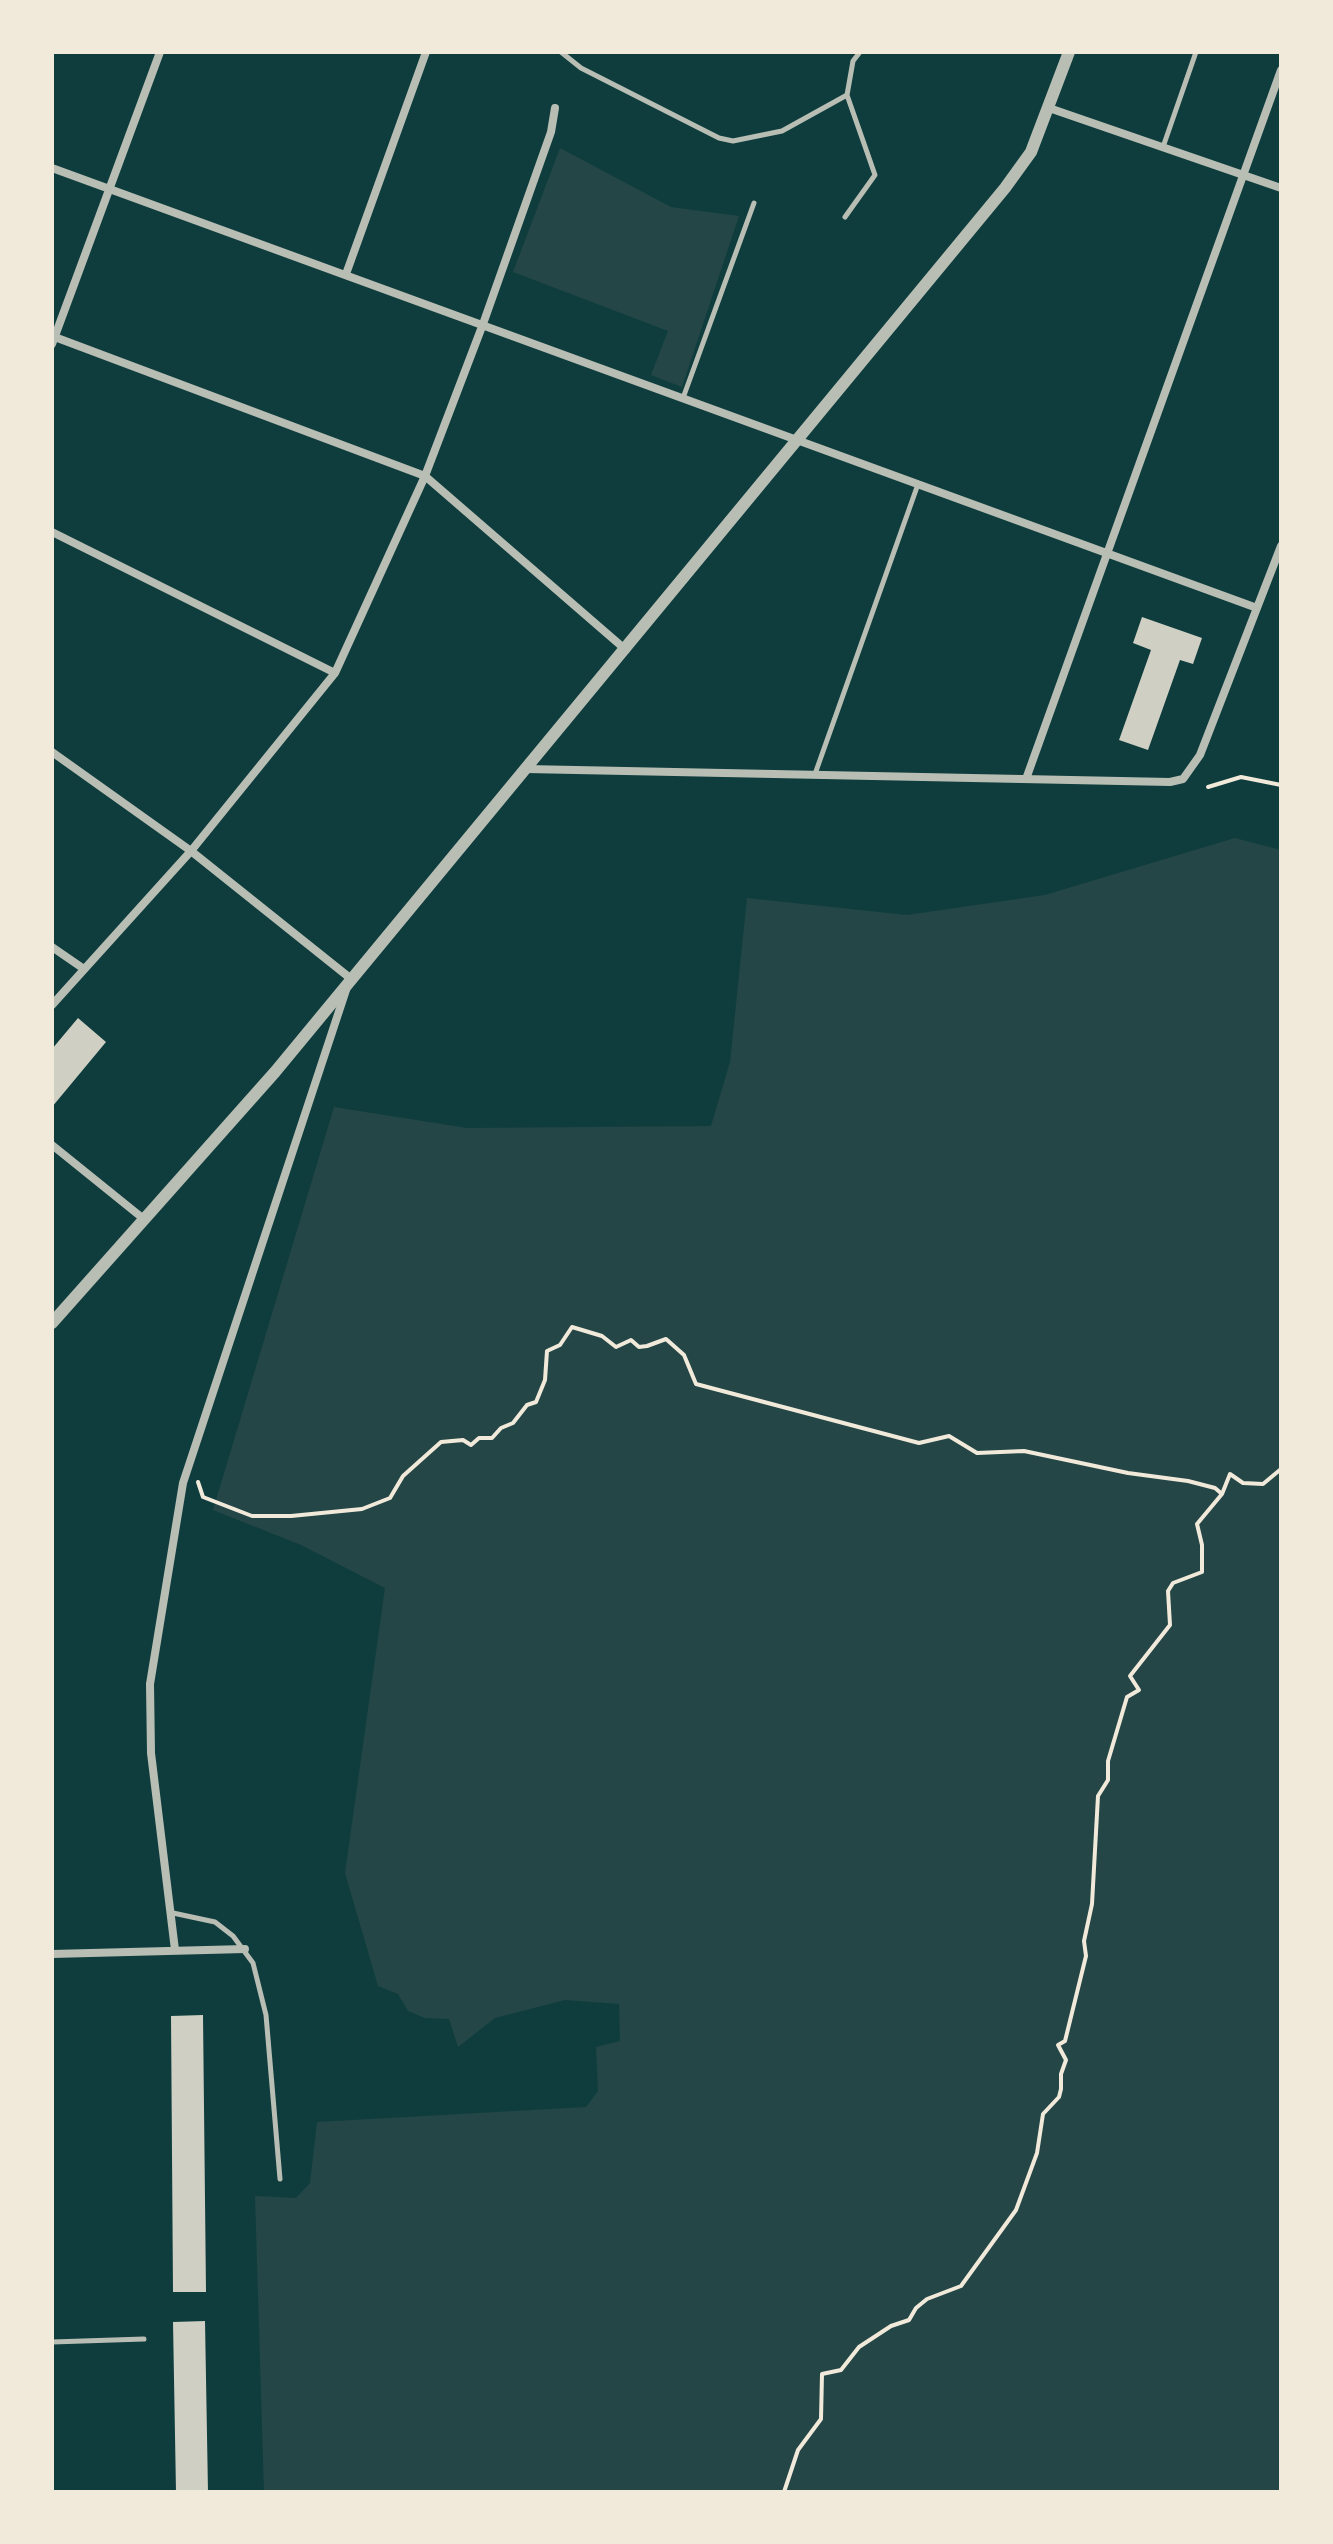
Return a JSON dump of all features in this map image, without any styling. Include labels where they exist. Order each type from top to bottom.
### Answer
[{"type":"street","points":[[160,52],[53,339],[425,476],[626,650]]},
{"type":"street","points":[[346,274],[426,52]]},
{"type":"street","points":[[52,1323],[275,1072],[350,978],[800,441],[1005,188],[1031,152],[1069,52]]},
{"type":"street","points":[[1026,779],[1105,552],[1281,70]]},
{"type":"street","points":[[52,1005],[191,851],[335,673],[425,476],[551,132],[555,108]]},
{"type":"street","points":[[1049,108],[1281,188]]},
{"type":"street","points":[[52,168],[483,324],[917,487],[1257,608]]},
{"type":"street","points":[[52,532],[335,673]]},
{"type":"street","points":[[526,769],[1170,782],[1183,779],[1200,755],[1281,546]]},
{"type":"street","points":[[52,752],[191,851],[350,978]]},
{"type":"street","points":[[52,947],[84,969]]},
{"type":"street","points":[[175,1950],[173,1913],[151,1753],[150,1684],[183,1483],[350,978]]},
{"type":"street","points":[[52,1145],[145,1220]]},
{"type":"street","points":[[52,1954],[245,1949]]},
{"type":"lane","points":[[561,52],[581,68],[719,138],[733,141],[782,131],[847,95]]},
{"type":"lane","points":[[845,217],[875,175],[847,95],[853,61],[860,52]]},
{"type":"lane","points":[[1163,147],[1196,52]]},
{"type":"lane","points":[[683,398],[754,203]]},
{"type":"lane","points":[[815,774],[917,487]]},
{"type":"lane","points":[[173,1913],[215,1922],[245,1949],[261,1983],[280,2179]]},
{"type":"lane","points":[[52,2342],[144,2339]]},
{"type":"path","points":[[1208,787],[1241,777],[1281,785]]},
{"type":"path","points":[[200,1472],[198,1483],[203,1497],[252,1516],[291,1516],[362,1509],[390,1498],[403,1476],[441,1442],[463,1440],[471,1445],[479,1438],[492,1438],[501,1428],[513,1423],[527,1405],[536,1402],[545,1380],[547,1351],[560,1345],[572,1327],[602,1336],[616,1347],[631,1340],[639,1347],[666,1339],[684,1355],[696,1384],[919,1443],[949,1436],[977,1453],[1024,1451],[1128,1473],[1188,1481],[1215,1488],[1222,1494]]},
{"type":"path","points":[[784,2492],[798,2450],[821,2419],[822,2374],[841,2370],[859,2347],[891,2326],[909,2320],[916,2308],[927,2299],[961,2286],[1016,2210],[1037,2153],[1043,2114],[1059,2097],[1061,2089],[1066,2060],[1058,2045],[1065,2041],[1086,1956],[1084,1941],[1092,1904],[1098,1796],[1108,1780],[1108,1761],[1127,1697],[1139,1690],[1130,1676],[1170,1625],[1168,1591],[1173,1583],[1202,1572],[1202,1545],[1197,1524],[1222,1494],[1230,1474],[1243,1483],[1263,1484],[1281,1469]]},
{"type":"shaded area","points":[[560,148],[671,207],[739,216],[682,387],[651,375],[668,331],[513,272]]},
{"type":"shaded area","points":[[1235,838],[1281,850],[1281,2492],[264,2492],[255,2196],[296,2198],[310,2183],[317,2122],[586,2107],[598,2091],[596,2047],[620,2041],[619,2004],[565,2000],[495,2018],[458,2047],[449,2019],[425,2018],[408,2011],[398,1994],[378,1986],[345,1873],[385,1588],[301,1545],[213,1510],[334,1107],[467,1128],[711,1126],[730,1062],[747,898],[907,915],[1045,895]]},
{"type":"building","points":[[1142,617],[1202,638],[1193,664],[1180,660],[1148,750],[1119,740],[1151,650],[1133,643]]},
{"type":"building","points":[[78,1018],[106,1042],[52,1107],[52,1049]]},
{"type":"building","points":[[203,2015],[206,2292],[173,2292],[171,2016]]},
{"type":"building","points":[[205,2321],[208,2492],[176,2492],[173,2322]]}]
